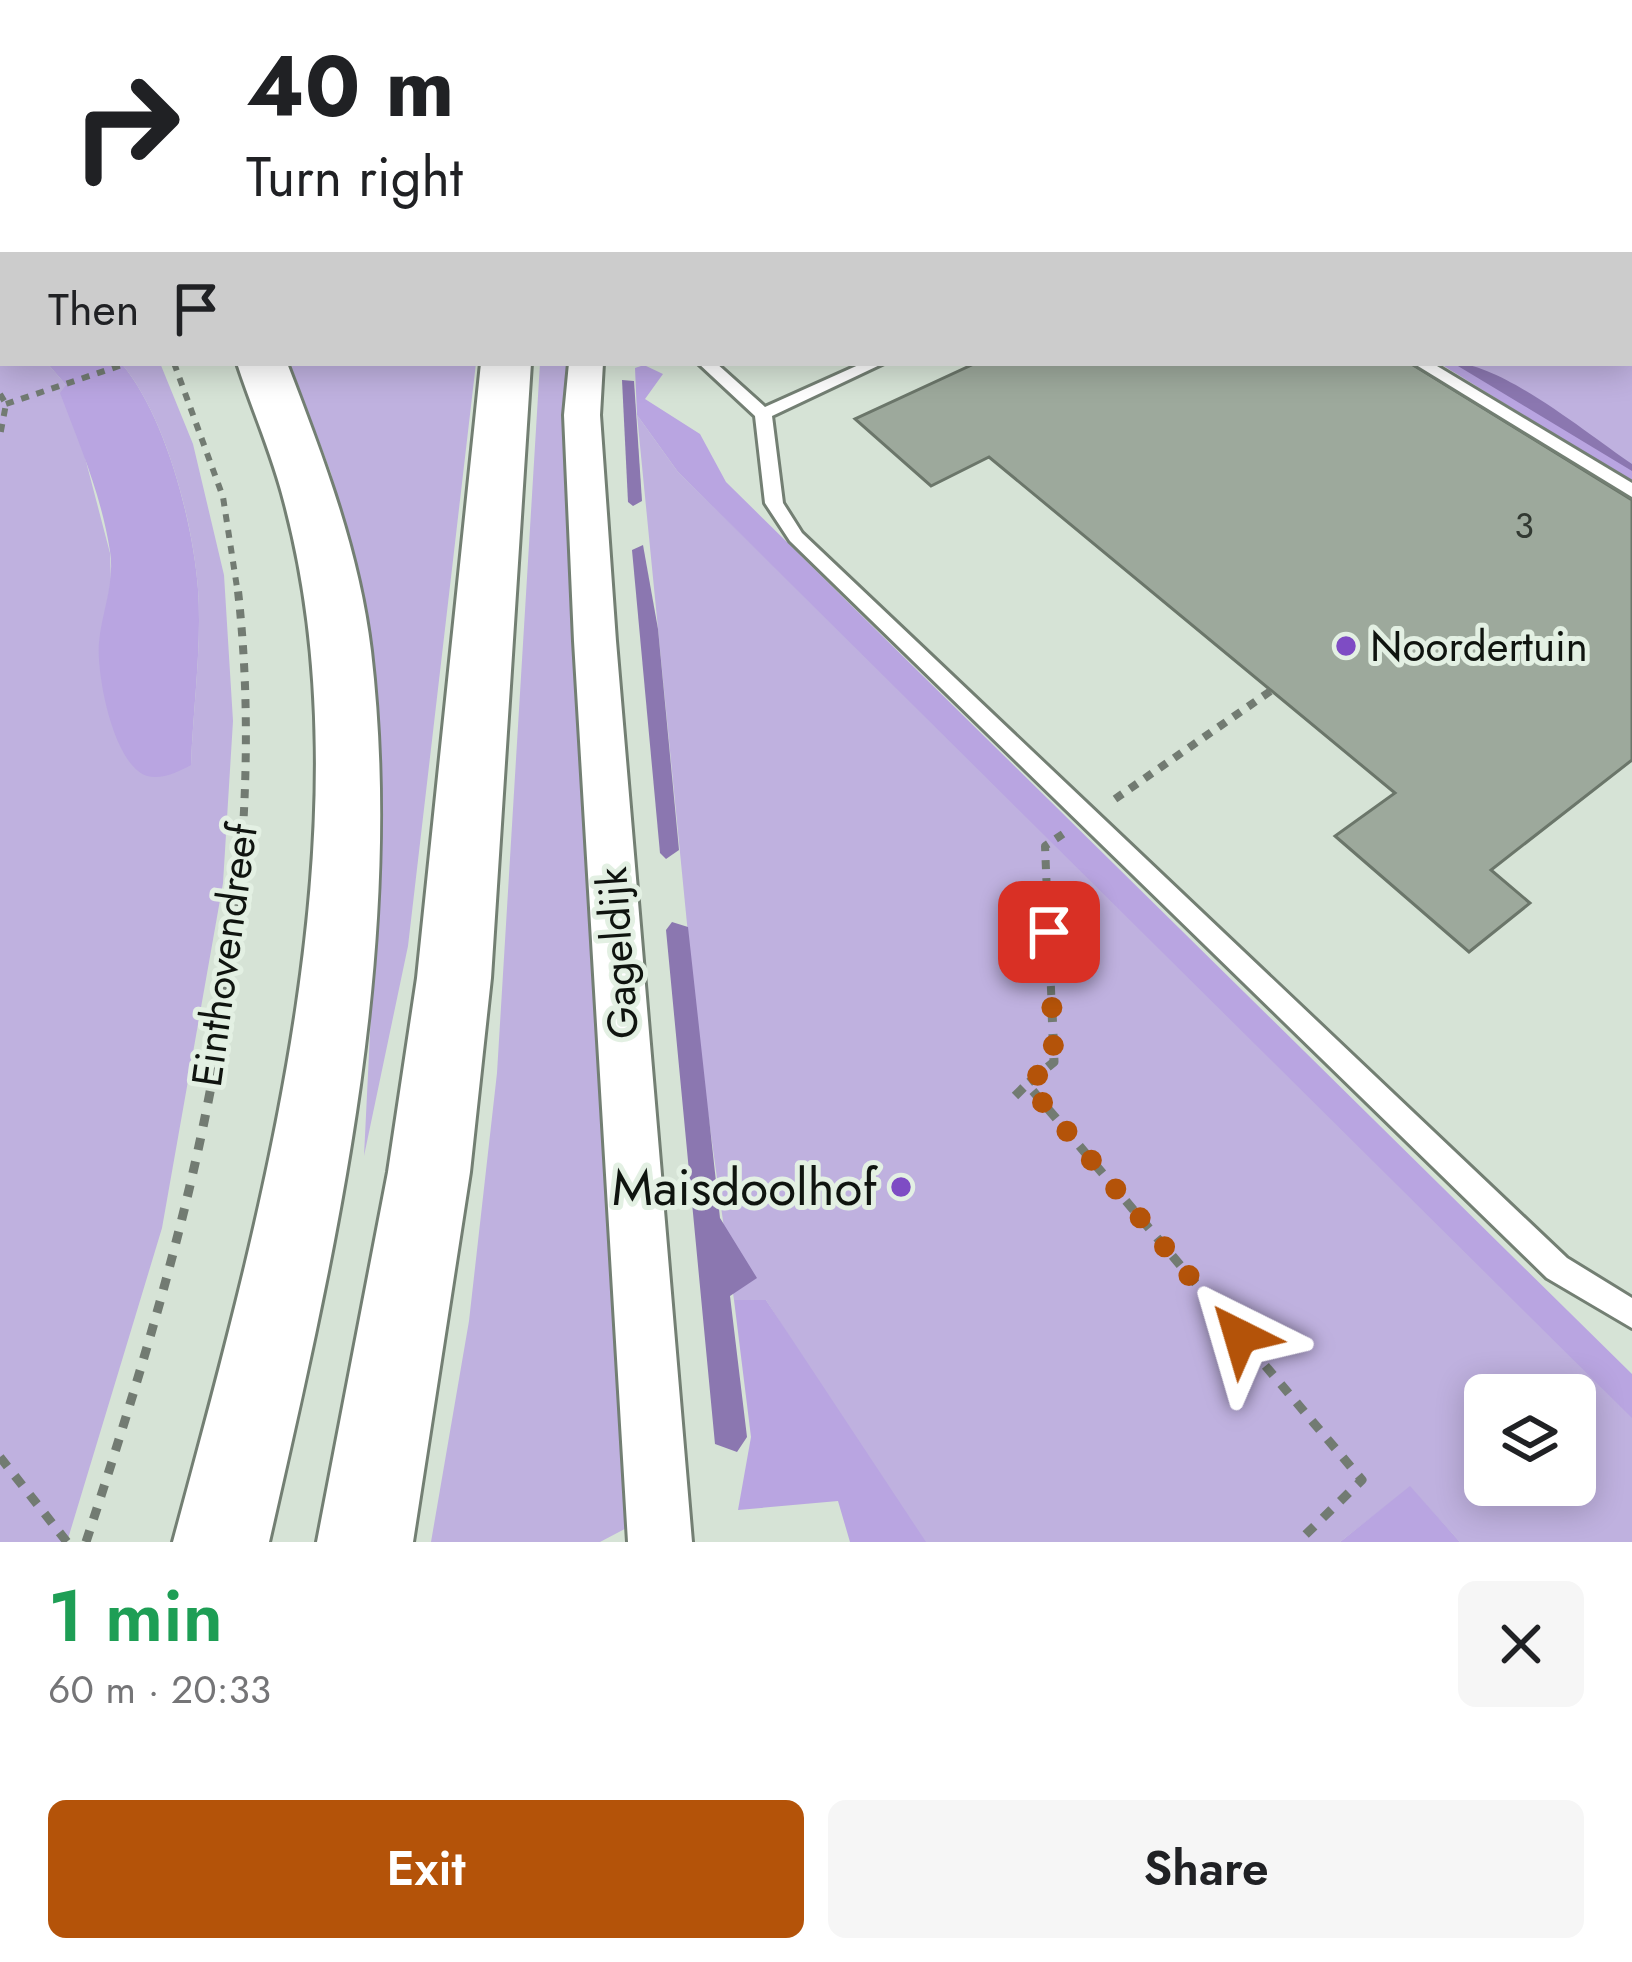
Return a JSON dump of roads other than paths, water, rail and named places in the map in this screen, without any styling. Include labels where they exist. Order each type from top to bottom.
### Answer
[{"type":"highway","points":[[221,1542],[276,1322],[316,1123],[338,952],[345,836],[342,679],[316,514],[263,366]]},
{"type":"highway","points":[[365,1542],[429,1172],[454,978],[506,366]]},
{"type":"highway","points":[[183,1542],[276,1322]]},
{"type":"street","name":"Gageldijk","points":[[586,366],[582,416],[595,641],[660,1542]]},
{"type":"lane","points":[[710,366],[763,414],[774,502],[796,537],[1557,1268],[1632,1314]]},
{"type":"lane","points":[[763,414],[869,366]]},
{"type":"lane","points":[[1426,366],[1632,491]]},
{"type":"place","name":"Noordertuin","points":[[1346,646]]},
{"type":"place","name":"Maisdoolhof","points":[[901,1187]]}]
